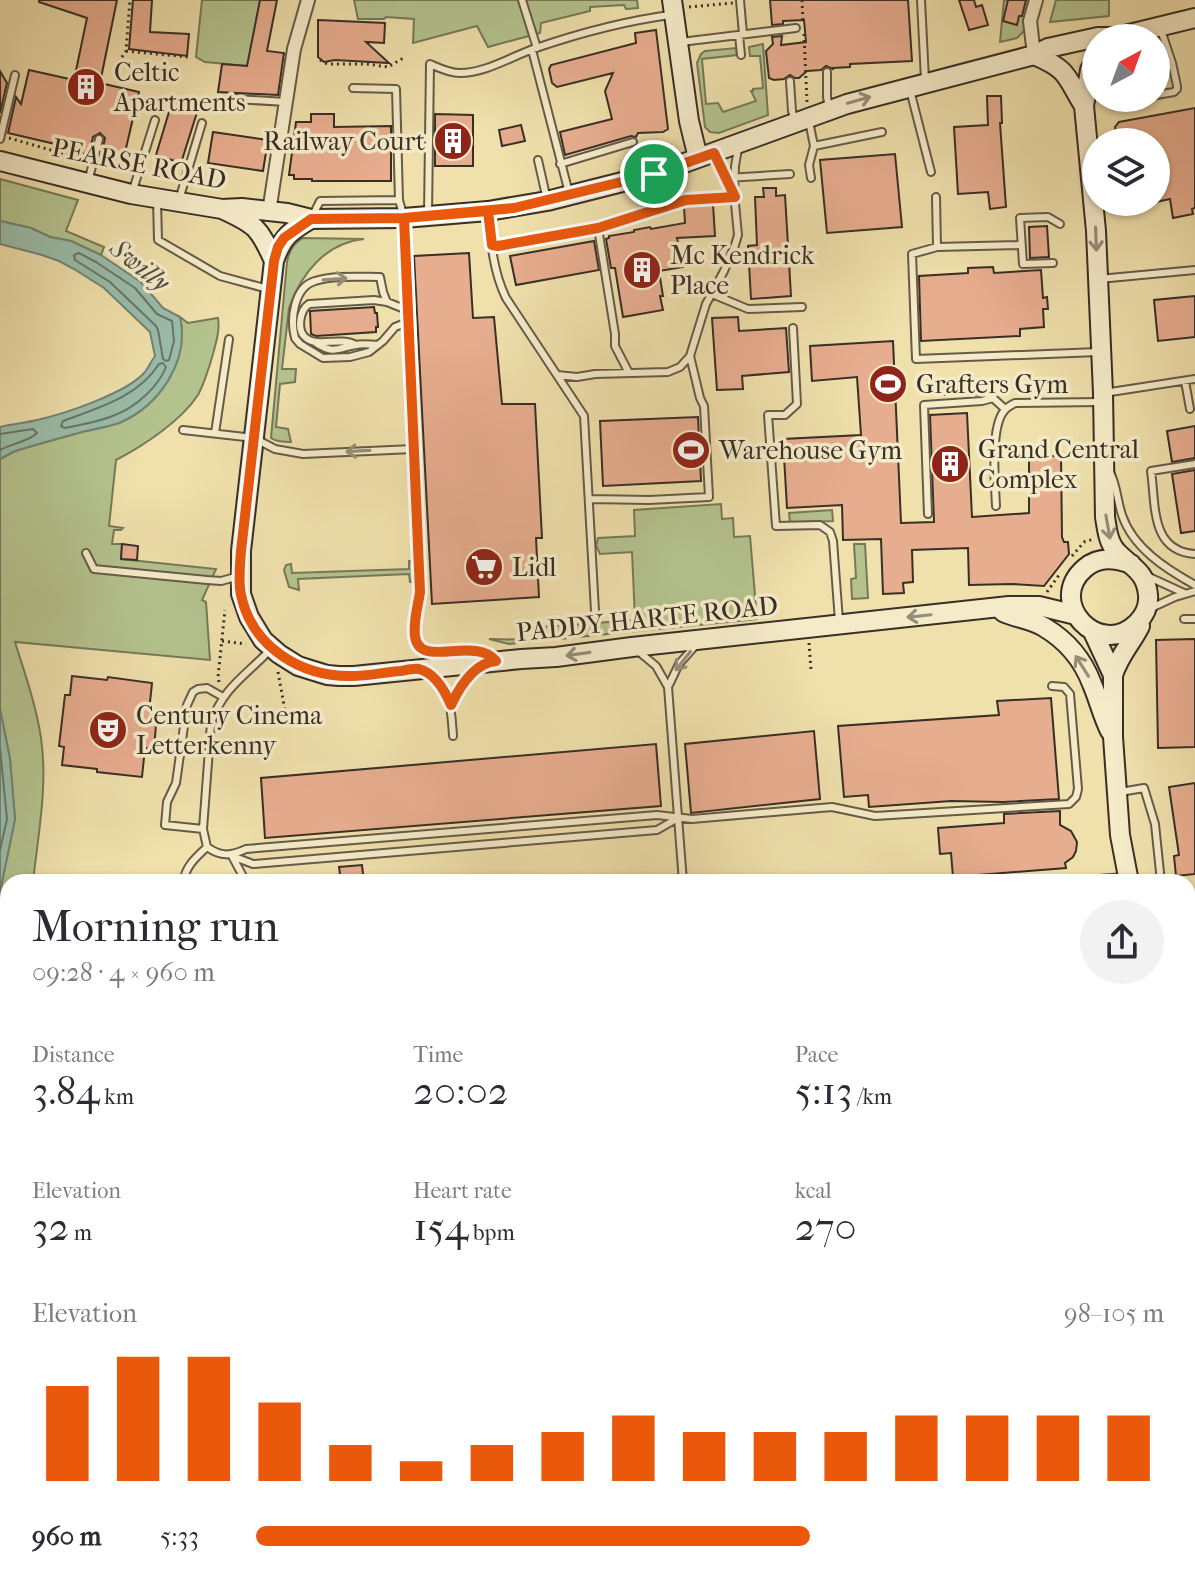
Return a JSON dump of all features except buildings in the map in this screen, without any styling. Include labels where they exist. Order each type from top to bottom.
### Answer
[{"type":"main road","points":[[678,7],[677,42],[689,121],[706,156]]},
{"type":"main road","name":"PEARSE ROAD","points":[[1170,24],[1195,18]]},
{"type":"main road","name":"PEARSE ROAD","points":[[0,161],[131,194],[222,209],[287,213],[311,219],[402,209],[428,216],[488,211],[547,201],[654,174],[740,143],[804,115],[1082,41]]},
{"type":"main road","points":[[1034,55],[1062,70],[1082,102]]},
{"type":"main road","points":[[1085,112],[1098,279],[1107,530],[1116,551],[1136,568],[1148,593],[1135,636],[1122,652],[1113,675],[1116,792],[1127,874]]},
{"type":"main road","points":[[222,209],[255,226],[274,261]]},
{"type":"main road","points":[[274,261],[284,238],[311,219]]},
{"type":"main road","name":"PADDY HARTE ROAD","points":[[274,261],[241,551],[241,594],[249,617],[263,640],[298,666],[327,675],[354,676],[1016,606],[1039,606],[1076,615]]},
{"type":"main road","points":[[1136,568],[1113,558],[1091,563],[1076,578],[1071,597],[1076,615],[1093,632],[1106,635],[1126,632],[1143,615]]},
{"type":"main road","points":[[997,608],[1043,626],[1065,643],[1089,675],[1101,714],[1113,737]]},
{"type":"main road","points":[[1093,632],[1113,675]]},
{"type":"street","points":[[269,212],[294,49],[308,0]]},
{"type":"street","points":[[1034,55],[1030,21],[1036,0]]},
{"type":"lane","points":[[522,0],[570,195]]},
{"type":"lane","points":[[921,0],[917,84],[931,172]]},
{"type":"lane","points":[[740,1],[741,55]]},
{"type":"lane","points":[[428,216],[430,64],[458,73],[475,71],[534,49],[678,7]]},
{"type":"lane","points":[[677,42],[796,28]]},
{"type":"lane","points":[[1170,57],[1177,89],[1170,93]]},
{"type":"lane","points":[[827,72],[830,110]]},
{"type":"lane","points":[[0,139],[15,75]]},
{"type":"lane","points":[[790,81],[792,111],[804,115],[814,146],[809,165],[811,178]]},
{"type":"lane","points":[[353,88],[396,89],[420,592],[415,626],[417,644],[429,653],[472,650],[489,655],[491,662],[478,668],[461,686],[451,705]]},
{"type":"lane","points":[[235,99],[286,102]]},
{"type":"lane","points":[[131,194],[155,120]]},
{"type":"lane","points":[[178,202],[202,123]]},
{"type":"lane","points":[[814,146],[882,132]]},
{"type":"lane","points":[[87,184],[99,139]]},
{"type":"lane","points":[[560,164],[633,142]]},
{"type":"lane","points":[[557,375],[577,377],[674,371],[690,356],[703,313],[738,235],[731,178],[740,143]]},
{"type":"lane","points":[[706,156],[731,178],[790,174]]},
{"type":"lane","points":[[538,160],[547,201]]},
{"type":"lane","points":[[492,245],[598,228],[686,200],[735,195]]},
{"type":"lane","points":[[936,197],[937,247]]},
{"type":"lane","points":[[157,198],[158,240],[220,276],[271,290]]},
{"type":"lane","points":[[488,211],[496,273],[506,298],[584,416],[595,611]]},
{"type":"lane","points":[[1053,263],[1023,264],[1020,218],[1048,217],[1060,224]]},
{"type":"lane","points":[[598,228],[615,346],[629,373]]},
{"type":"lane","points":[[1021,245],[937,247],[912,254],[916,359],[1101,352]]},
{"type":"lane","points":[[1098,279],[1195,270]]},
{"type":"lane","points":[[387,302],[380,277],[313,281],[297,300],[295,338],[323,358],[350,357],[369,352],[395,327],[408,322]]},
{"type":"lane","points":[[712,294],[748,309],[802,307]]},
{"type":"lane","points":[[378,345],[356,345],[348,340],[315,342],[306,338],[302,332],[303,308],[309,304],[374,300],[407,310]]},
{"type":"lane","points":[[793,328],[797,404],[785,415],[768,415],[776,526],[820,525],[830,532],[839,625]]},
{"type":"lane","points":[[215,433],[229,339]]},
{"type":"lane","points":[[590,499],[709,497],[704,406],[690,356]]},
{"type":"lane","points":[[996,506],[994,446],[1005,409],[1015,403],[1103,398],[1195,379]]},
{"type":"lane","points":[[1185,381],[1190,409]]},
{"type":"lane","points":[[934,383],[942,391],[985,391],[1005,409]]},
{"type":"lane","points":[[928,514],[924,405],[993,398]]},
{"type":"lane","points":[[183,430],[254,438],[275,449],[303,454],[413,449]]},
{"type":"lane","points":[[1105,461],[1132,535],[1161,565],[1195,588],[1143,615]]},
{"type":"lane","points":[[1195,464],[1151,471],[1161,535],[1180,552],[1195,554]]},
{"type":"lane","points":[[86,553],[94,569],[221,581],[240,576]]},
{"type":"lane","points":[[1136,568],[1185,594]]},
{"type":"lane","points":[[1184,619],[1195,619]]},
{"type":"lane","points":[[668,687],[679,664],[704,639]]},
{"type":"lane","points":[[632,647],[656,666],[668,687],[683,874]]},
{"type":"lane","points":[[272,648],[230,687],[216,708],[211,723],[203,829],[207,847],[216,854],[253,864],[657,830],[679,817]]},
{"type":"lane","points":[[419,668],[442,686],[451,705],[453,736]]},
{"type":"lane","points":[[232,856],[246,849],[657,815],[692,819],[832,807],[875,816],[1069,804],[1076,797],[1078,789],[1070,694],[1064,687],[1052,686]]},
{"type":"lane","points":[[203,829],[165,825],[167,802],[176,783],[187,705],[193,692],[207,688],[223,697]]},
{"type":"lane","points":[[1116,792],[1144,788],[1155,824],[1160,874]]},
{"type":"lane","points":[[185,874],[192,861],[207,847]]},
{"type":"lane","points":[[232,856],[242,874]]},
{"type":"path","points":[[115,67],[126,51],[130,0]]},
{"type":"path","points":[[802,0],[804,115]]},
{"type":"path","points":[[678,7],[740,1]]},
{"type":"path","points":[[126,51],[188,57]]},
{"type":"path","points":[[320,60],[327,64],[388,67],[405,57]]},
{"type":"path","points":[[8,138],[93,161]]},
{"type":"path","points":[[1048,592],[1084,542],[1097,539]]},
{"type":"path","points":[[223,697],[218,677],[225,610]]},
{"type":"path","points":[[809,639],[811,670]]},
{"type":"path","points":[[222,641],[251,645]]},
{"type":"path","points":[[277,668],[286,716]]},
{"type":"green space","points":[[202,0],[260,0],[248,66],[205,62],[196,57]]},
{"type":"green space","points":[[354,0],[637,0],[638,8],[626,9],[624,5],[590,7],[590,11],[541,23],[540,33],[488,47],[477,26],[413,43],[414,19],[358,19]]},
{"type":"green space","points":[[1004,0],[1032,0],[1023,32],[1017,38],[1000,42]]},
{"type":"green space","points":[[1056,0],[1109,0],[1109,16],[1050,22]]},
{"type":"green space","points":[[763,44],[768,115],[719,133],[710,132],[705,127],[697,63],[701,54],[736,48],[737,55],[702,59],[706,104],[718,103],[723,112],[756,101],[751,91],[763,88],[760,56],[750,56],[749,47]]},
{"type":"green space","points":[[0,179],[78,200],[66,231],[104,247],[101,255],[71,241],[0,221]]},
{"type":"green space","points":[[303,238],[364,239],[338,247],[316,262],[294,295],[289,308],[282,369],[296,369],[295,382],[280,384],[276,427],[288,429],[291,442],[283,442],[271,438],[287,262],[292,248]]},
{"type":"green space","points":[[180,317],[188,323],[218,318],[217,336],[207,375],[191,405],[149,440],[116,460],[109,526],[123,528],[114,530],[112,544],[122,544],[121,559],[216,569],[202,600],[206,602],[210,660],[15,642],[39,726],[43,756],[42,810],[34,874],[4,874],[15,819],[10,759],[0,709],[0,459],[15,451],[119,423],[134,415],[159,394],[168,380],[176,365],[182,333]]},
{"type":"green space","points":[[721,504],[722,519],[733,518],[734,537],[750,536],[757,619],[509,644],[489,639],[543,640],[543,627],[635,620],[632,552],[600,554],[596,546],[598,538],[635,536],[634,510]]},
{"type":"green space","points":[[832,510],[833,521],[790,523],[789,513]]},
{"type":"green space","points":[[854,544],[865,544],[868,598],[852,599],[851,579],[856,578]]},
{"type":"green space","points":[[409,561],[412,561],[413,582],[410,582],[409,574],[298,579],[299,590],[289,587],[284,570],[286,565],[291,564],[292,573],[409,569]]},
{"type":"water","points":[[0,221],[71,241],[101,255],[141,282],[163,308],[180,317],[182,333],[176,365],[168,380],[159,394],[134,415],[115,424],[15,451],[0,459],[0,427],[49,417],[110,395],[136,380],[155,356],[150,332],[104,288],[59,261],[0,244]]},
{"type":"water","points":[[0,709],[10,759],[15,819],[4,874],[0,874]]},
{"type":"place","name":"Celtic Apartments","points":[[86,87]]},
{"type":"place","name":"Railway Court","points":[[453,141]]},
{"type":"place","name":"Mc Kendrick Place","points":[[642,270]]},
{"type":"place","name":"Grafters Gym","points":[[888,384]]},
{"type":"place","name":"Warehouse Gym","points":[[691,450]]},
{"type":"place","name":"Grand Central Complex","points":[[950,464]]},
{"type":"place","name":"Lidl","points":[[484,567]]},
{"type":"place","name":"Century Cinema Letterkenny","points":[[108,730]]},
{"type":"route","points":[[654,174],[514,208],[404,218],[311,219],[284,238],[274,261],[240,576],[241,594],[249,617],[263,640],[279,654],[298,666],[327,675],[354,676],[419,668],[442,686],[451,705],[461,686],[478,668],[486,662],[496,661],[489,655],[472,650],[429,653],[419,648],[415,639],[420,592],[404,218],[488,211],[492,245],[498,246],[598,228],[686,200],[735,197],[714,153],[654,174]]},
{"type":"water label","name":"Swilly","points":[[140,265]]}]
